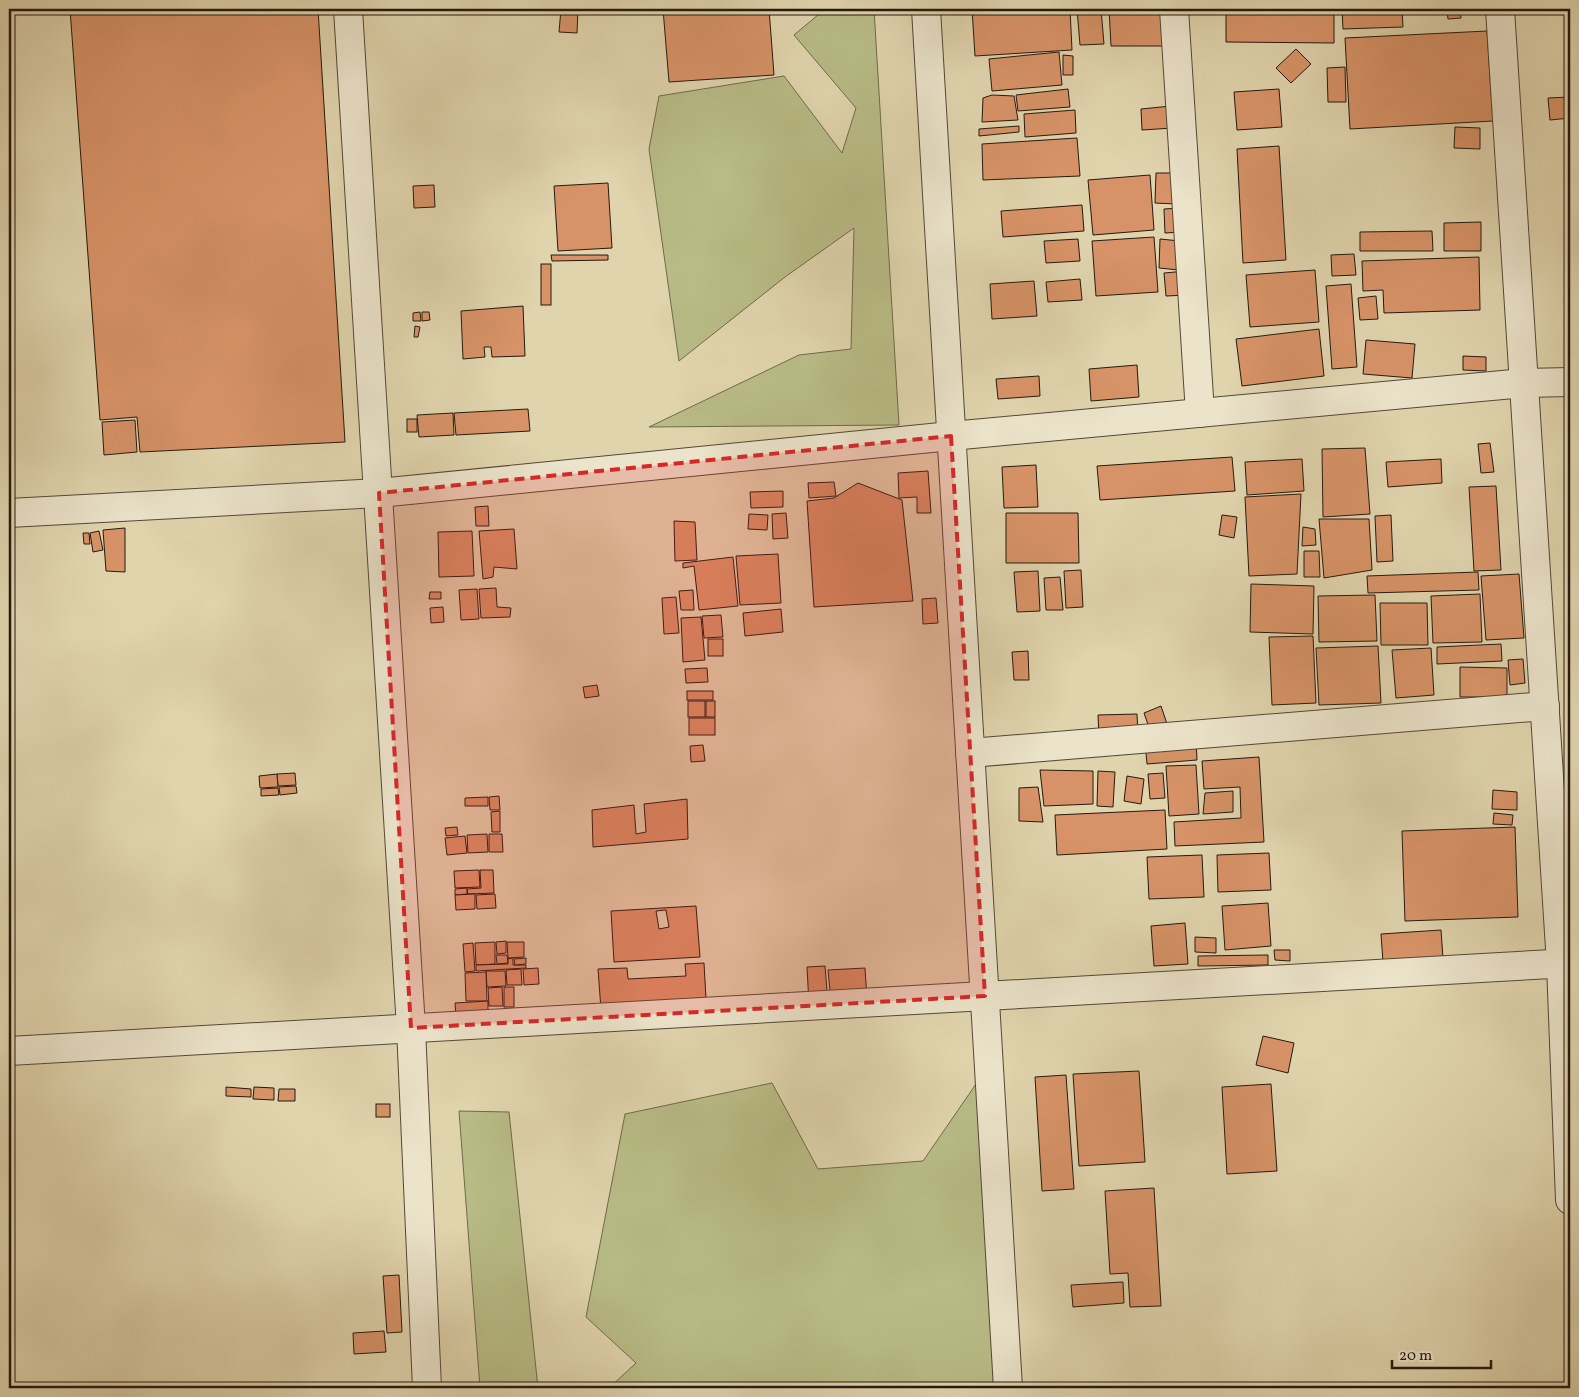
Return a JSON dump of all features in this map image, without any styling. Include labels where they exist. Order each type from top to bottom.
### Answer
[{"type":"street","points":[[348,9],[411,1028],[427,1388]]},
{"type":"street","points":[[926,9],[1008,1388]]},
{"type":"street","points":[[1174,9],[1200,412]]},
{"type":"street","points":[[1500,9],[1545,706],[1566,963],[1570,1200]]},
{"type":"street","points":[[9,512],[379,493],[1200,412],[1524,382],[1570,382]]},
{"type":"street","points":[[970,753],[1545,706]]},
{"type":"street","points":[[9,1051],[1566,963]]},
{"type":"highlighted area","points":[[951,436],[985,996],[411,1028],[379,493]]},
{"type":"green space","points":[[825,9],[874,9],[899,425],[649,427],[799,355],[851,349],[854,228],[785,277],[679,361],[649,149],[659,96],[784,76],[842,153],[856,108],[794,35]]},
{"type":"green space","points":[[987,1068],[1012,1388],[609,1388],[636,1363],[586,1317],[625,1114],[772,1083],[818,1169],[923,1161]]},
{"type":"green space","points":[[459,1111],[509,1112],[538,1388],[480,1388]]},
{"type":"building","points":[[70,9],[318,9],[345,442],[140,452],[137,417],[100,420]]},
{"type":"building","points":[[561,9],[578,9],[577,33],[559,32]]},
{"type":"building","points":[[663,9],[769,9],[774,75],[669,82]]},
{"type":"building","points":[[972,9],[1070,9],[1072,50],[975,56]]},
{"type":"building","points":[[1077,9],[1101,9],[1104,44],[1080,45]]},
{"type":"building","points":[[1109,9],[1169,9],[1165,46],[1111,46]]},
{"type":"building","points":[[1226,9],[1334,9],[1334,43],[1226,42]]},
{"type":"building","points":[[1342,9],[1402,9],[1403,27],[1343,29]]},
{"type":"building","points":[[1447,9],[1460,9],[1461,18],[1448,19]]},
{"type":"building","points":[[1487,31],[1493,121],[1350,129],[1345,38]]},
{"type":"building","points":[[1296,49],[1311,64],[1291,83],[1276,68]]},
{"type":"building","points":[[1059,52],[1062,85],[992,91],[989,59]]},
{"type":"building","points":[[1063,55],[1073,56],[1073,75],[1063,75]]},
{"type":"building","points":[[1345,67],[1346,102],[1328,102],[1327,68]]},
{"type":"building","points":[[1570,74],[1570,92],[1568,92]]},
{"type":"building","points":[[1068,89],[1070,107],[1018,111],[1016,95]]},
{"type":"building","points":[[1279,89],[1282,127],[1237,130],[1234,92]]},
{"type":"building","points":[[992,95],[1014,96],[1018,120],[982,122],[983,98]]},
{"type":"building","points":[[1570,97],[1570,118],[1550,120],[1548,98]]},
{"type":"building","points":[[1171,106],[1173,128],[1142,130],[1141,109]]},
{"type":"building","points":[[1075,110],[1076,133],[1025,137],[1024,114]]},
{"type":"building","points":[[1019,126],[1019,132],[979,136],[979,129]]},
{"type":"building","points":[[1455,127],[1480,128],[1480,149],[1454,148]]},
{"type":"building","points":[[1077,138],[1080,176],[983,180],[982,144]]},
{"type":"building","points":[[1279,146],[1286,260],[1243,263],[1237,149]]},
{"type":"building","points":[[1156,173],[1176,173],[1175,204],[1155,203]]},
{"type":"building","points":[[1150,175],[1154,230],[1093,235],[1088,180]]},
{"type":"building","points":[[608,183],[612,248],[558,251],[554,186]]},
{"type":"building","points":[[434,185],[435,207],[414,208],[413,186]]},
{"type":"building","points":[[1082,205],[1084,231],[1003,237],[1001,211]]},
{"type":"building","points":[[1181,208],[1183,232],[1165,233],[1164,209]]},
{"type":"building","points":[[1481,222],[1481,251],[1444,251],[1444,223]]},
{"type":"building","points":[[1432,231],[1433,251],[1360,251],[1360,232]]},
{"type":"building","points":[[1154,237],[1158,292],[1096,296],[1092,241]]},
{"type":"building","points":[[1078,239],[1080,261],[1046,263],[1044,241]]},
{"type":"building","points":[[1160,239],[1180,241],[1179,270],[1159,268]]},
{"type":"building","points":[[1567,244],[1570,244],[1570,284]]},
{"type":"building","points":[[1354,254],[1356,275],[1332,276],[1331,255]]},
{"type":"building","points":[[551,255],[608,255],[608,260],[552,261]]},
{"type":"building","points":[[1479,257],[1480,310],[1384,313],[1383,290],[1363,291],[1362,261]]},
{"type":"building","points":[[541,264],[551,264],[551,305],[541,305]]},
{"type":"building","points":[[1315,270],[1319,322],[1250,327],[1246,275]]},
{"type":"building","points":[[1186,271],[1188,295],[1166,296],[1164,273]]},
{"type":"building","points":[[1080,279],[1082,300],[1048,302],[1046,282]]},
{"type":"building","points":[[1034,281],[1037,316],[992,319],[990,284]]},
{"type":"building","points":[[1351,284],[1357,367],[1332,369],[1326,286]]},
{"type":"building","points":[[1376,296],[1378,319],[1360,320],[1358,298]]},
{"type":"building","points":[[523,306],[525,356],[492,357],[491,347],[484,347],[485,357],[463,359],[461,311]]},
{"type":"building","points":[[420,312],[421,321],[413,321],[413,313]]},
{"type":"building","points":[[422,312],[429,312],[430,320],[422,321]]},
{"type":"building","points":[[415,326],[420,327],[418,337],[414,337]]},
{"type":"building","points":[[1319,329],[1324,376],[1242,386],[1236,339]]},
{"type":"building","points":[[1366,340],[1415,344],[1412,378],[1363,374]]},
{"type":"building","points":[[1463,356],[1486,357],[1486,371],[1463,370]]},
{"type":"building","points":[[1137,365],[1139,397],[1091,401],[1089,369]]},
{"type":"building","points":[[1039,376],[1040,396],[998,399],[996,379]]},
{"type":"building","points":[[528,409],[530,431],[456,435],[454,413]]},
{"type":"building","points":[[453,413],[454,435],[419,437],[417,415]]},
{"type":"building","points":[[407,419],[417,419],[417,432],[407,432]]},
{"type":"building","points":[[135,420],[137,452],[104,455],[102,422]]},
{"type":"building","points":[[1490,443],[1494,472],[1481,473],[1478,444]]},
{"type":"building","points":[[1365,448],[1370,514],[1323,517],[1322,449]]},
{"type":"building","points":[[1232,457],[1235,491],[1100,500],[1097,466]]},
{"type":"building","points":[[1302,459],[1304,491],[1247,495],[1245,462]]},
{"type":"building","points":[[1441,459],[1442,483],[1388,487],[1386,462]]},
{"type":"building","points":[[1036,465],[1038,507],[1004,508],[1002,467]]},
{"type":"building","points":[[928,471],[931,513],[917,513],[917,497],[899,498],[898,473]]},
{"type":"building","points":[[834,482],[836,496],[809,498],[808,483]]},
{"type":"building","points":[[858,483],[902,500],[913,601],[814,607],[807,501],[834,498]]},
{"type":"building","points":[[1496,486],[1501,570],[1474,571],[1469,487]]},
{"type":"building","points":[[783,491],[783,507],[751,508],[750,492]]},
{"type":"building","points":[[1301,494],[1297,574],[1249,576],[1245,497]]},
{"type":"building","points":[[488,506],[489,526],[476,526],[475,507]]},
{"type":"building","points":[[786,513],[788,538],[773,539],[772,514]]},
{"type":"building","points":[[1006,513],[1078,513],[1079,563],[1006,563]]},
{"type":"building","points":[[749,514],[768,515],[767,530],[748,529]]},
{"type":"building","points":[[1222,515],[1237,517],[1234,538],[1219,535]]},
{"type":"building","points":[[1391,515],[1393,561],[1377,562],[1375,516]]},
{"type":"building","points":[[1319,519],[1369,519],[1372,570],[1324,578]]},
{"type":"building","points":[[674,521],[695,522],[697,560],[675,561]]},
{"type":"building","points":[[1303,527],[1315,529],[1316,545],[1302,546]]},
{"type":"building","points":[[125,528],[125,572],[106,571],[103,530]]},
{"type":"building","points":[[514,529],[517,569],[494,567],[493,577],[483,579],[479,531]]},
{"type":"building","points":[[99,531],[103,550],[93,552],[90,533]]},
{"type":"building","points":[[472,531],[474,576],[439,577],[438,532]]},
{"type":"building","points":[[83,533],[89,533],[90,544],[84,544]]},
{"type":"building","points":[[1304,551],[1319,551],[1320,577],[1304,577]]},
{"type":"building","points":[[778,554],[781,603],[740,605],[736,556]]},
{"type":"building","points":[[733,557],[738,606],[699,610],[694,566],[683,568],[683,563]]},
{"type":"building","points":[[1081,570],[1083,607],[1066,608],[1064,571]]},
{"type":"building","points":[[1038,571],[1040,611],[1017,612],[1014,572]]},
{"type":"building","points":[[1478,572],[1479,590],[1368,593],[1367,576]]},
{"type":"building","points":[[1519,574],[1524,638],[1486,640],[1481,576]]},
{"type":"building","points":[[1060,577],[1063,610],[1046,610],[1044,578]]},
{"type":"building","points":[[1251,584],[1314,586],[1313,634],[1250,632]]},
{"type":"building","points":[[496,588],[497,607],[511,608],[510,617],[481,618],[479,589]]},
{"type":"building","points":[[477,589],[479,619],[461,620],[459,590]]},
{"type":"building","points":[[693,590],[694,610],[681,610],[679,591]]},
{"type":"building","points":[[430,592],[441,592],[441,599],[429,599]]},
{"type":"building","points":[[1480,594],[1482,642],[1433,643],[1431,596]]},
{"type":"building","points":[[1375,595],[1377,641],[1319,642],[1318,596]]},
{"type":"building","points":[[676,597],[679,633],[664,634],[662,598]]},
{"type":"building","points":[[936,598],[938,623],[923,624],[922,599]]},
{"type":"building","points":[[1380,603],[1427,603],[1428,645],[1381,645]]},
{"type":"building","points":[[443,607],[444,622],[431,623],[430,608]]},
{"type":"building","points":[[781,609],[783,632],[745,636],[743,613]]},
{"type":"building","points":[[721,615],[723,637],[704,638],[702,616]]},
{"type":"building","points":[[701,617],[705,660],[683,662],[681,618]]},
{"type":"building","points":[[1313,636],[1316,703],[1272,705],[1269,637]]},
{"type":"building","points":[[708,639],[723,639],[723,656],[708,656]]},
{"type":"building","points":[[1501,644],[1502,661],[1437,664],[1437,647]]},
{"type":"building","points":[[1378,646],[1381,703],[1319,705],[1316,648]]},
{"type":"building","points":[[1431,648],[1434,695],[1396,698],[1392,650]]},
{"type":"building","points":[[1028,651],[1029,680],[1014,680],[1012,652]]},
{"type":"building","points":[[1523,659],[1525,683],[1510,685],[1508,660]]},
{"type":"building","points":[[1460,667],[1507,668],[1507,697],[1460,697]]},
{"type":"building","points":[[707,668],[708,682],[686,683],[685,669]]},
{"type":"building","points":[[597,685],[599,696],[585,698],[583,687]]},
{"type":"building","points":[[687,691],[713,691],[713,700],[687,700]]},
{"type":"building","points":[[688,701],[705,701],[705,717],[688,717]]},
{"type":"building","points":[[706,701],[715,701],[715,717],[706,717]]},
{"type":"building","points":[[1161,706],[1168,727],[1151,733],[1144,713]]},
{"type":"building","points":[[1137,714],[1138,736],[1099,737],[1098,715]]},
{"type":"building","points":[[689,718],[715,718],[715,735],[689,735]]},
{"type":"building","points":[[1196,739],[1197,760],[1147,764],[1145,742]]},
{"type":"building","points":[[703,745],[705,761],[691,762],[690,746]]},
{"type":"building","points":[[1259,757],[1264,842],[1175,846],[1174,822],[1241,818],[1240,787],[1204,789],[1202,761]]},
{"type":"building","points":[[1196,765],[1199,814],[1169,816],[1166,766]]},
{"type":"building","points":[[1040,770],[1093,771],[1093,804],[1044,806]]},
{"type":"building","points":[[1098,771],[1115,772],[1113,807],[1097,806]]},
{"type":"building","points":[[295,773],[296,785],[278,786],[277,774]]},
{"type":"building","points":[[1163,773],[1165,798],[1150,799],[1148,774]]},
{"type":"building","points":[[277,774],[278,787],[260,788],[259,776]]},
{"type":"building","points":[[1127,776],[1144,779],[1141,804],[1124,801]]},
{"type":"building","points":[[296,786],[297,793],[280,795],[279,787]]},
{"type":"building","points":[[1038,787],[1043,822],[1019,821],[1019,788]]},
{"type":"building","points":[[278,788],[279,795],[261,796],[261,789]]},
{"type":"building","points":[[1493,790],[1517,792],[1517,810],[1492,809]]},
{"type":"building","points":[[1233,791],[1233,812],[1203,814],[1205,793]]},
{"type":"building","points":[[499,796],[500,810],[490,810],[489,797]]},
{"type":"building","points":[[488,797],[488,806],[465,806],[465,798]]},
{"type":"building","points":[[687,799],[688,839],[593,847],[592,810],[634,805],[636,834],[646,832],[644,804]]},
{"type":"building","points":[[1165,810],[1167,849],[1057,855],[1055,815]]},
{"type":"building","points":[[500,811],[500,832],[492,832],[491,812]]},
{"type":"building","points":[[1494,813],[1513,815],[1512,825],[1493,824]]},
{"type":"building","points":[[457,827],[458,835],[446,836],[445,828]]},
{"type":"building","points":[[1515,827],[1518,917],[1405,921],[1402,831]]},
{"type":"building","points":[[487,834],[488,852],[468,853],[467,835]]},
{"type":"building","points":[[489,834],[502,834],[503,852],[489,852]]},
{"type":"building","points":[[465,836],[467,853],[447,855],[445,838]]},
{"type":"building","points":[[1269,853],[1271,890],[1218,892],[1217,855]]},
{"type":"building","points":[[1202,855],[1204,897],[1149,899],[1147,857]]},
{"type":"building","points":[[479,870],[480,887],[455,888],[454,871]]},
{"type":"building","points":[[480,870],[493,870],[494,893],[468,894],[467,889],[481,888]]},
{"type":"building","points":[[467,888],[467,894],[455,895],[455,889]]},
{"type":"building","points":[[475,894],[475,909],[456,910],[455,895]]},
{"type":"building","points":[[495,894],[496,908],[477,909],[476,895]]},
{"type":"building","points":[[1268,903],[1271,946],[1225,950],[1222,906]]},
{"type":"building","points":[[696,906],[700,957],[614,962],[611,911]],"holes":[[[666,910],[669,927],[659,929],[656,911]]]},
{"type":"building","points":[[1185,923],[1188,964],[1154,966],[1151,926]]},
{"type":"building","points":[[1441,930],[1443,958],[1383,962],[1381,934]]},
{"type":"building","points":[[1195,937],[1216,938],[1216,953],[1195,952]]},
{"type":"building","points":[[506,941],[506,953],[497,954],[496,942]]},
{"type":"building","points":[[495,942],[495,964],[476,965],[475,943]]},
{"type":"building","points":[[507,942],[524,942],[524,957],[508,958]]},
{"type":"building","points":[[473,943],[475,971],[465,972],[463,944]]},
{"type":"building","points":[[1274,950],[1290,950],[1290,961],[1275,960]]},
{"type":"building","points":[[496,955],[507,955],[508,963],[497,964]]},
{"type":"building","points":[[1268,955],[1268,965],[1198,966],[1198,956]]},
{"type":"building","points":[[513,958],[513,965],[526,965],[526,968],[476,971],[476,965],[508,964],[508,959]]},
{"type":"building","points":[[526,958],[526,964],[515,965],[514,959]]},
{"type":"building","points":[[704,963],[707,1017],[602,1023],[598,969],[627,968],[628,979],[686,976],[685,964]]},
{"type":"building","points":[[825,966],[828,1003],[809,1004],[807,967]]},
{"type":"building","points":[[538,968],[539,984],[524,985],[523,969]]},
{"type":"building","points":[[865,968],[867,999],[831,1001],[828,970]]},
{"type":"building","points":[[521,969],[522,985],[507,985],[506,970]]},
{"type":"building","points":[[486,971],[505,971],[506,986],[487,987]]},
{"type":"building","points":[[486,972],[487,1001],[466,1001],[465,973]]},
{"type":"building","points":[[502,987],[503,1006],[489,1006],[488,988]]},
{"type":"building","points":[[504,987],[514,987],[514,1007],[504,1007]]},
{"type":"building","points":[[488,1001],[488,1016],[456,1017],[455,1003]]},
{"type":"building","points":[[1263,1036],[1294,1043],[1288,1073],[1256,1065]]},
{"type":"building","points":[[1139,1071],[1145,1162],[1079,1166],[1073,1074]]},
{"type":"building","points":[[1066,1075],[1074,1189],[1042,1191],[1035,1077]]},
{"type":"building","points":[[1271,1084],[1277,1171],[1227,1174],[1222,1087]]},
{"type":"building","points":[[226,1087],[251,1089],[251,1097],[226,1096]]},
{"type":"building","points":[[254,1087],[274,1088],[274,1100],[253,1099]]},
{"type":"building","points":[[279,1089],[295,1089],[295,1101],[278,1101]]},
{"type":"building","points":[[376,1104],[390,1104],[390,1117],[376,1117]]},
{"type":"building","points":[[1154,1188],[1161,1306],[1130,1307],[1128,1273],[1110,1274],[1105,1191]]},
{"type":"building","points":[[399,1275],[402,1332],[387,1333],[383,1276]]},
{"type":"building","points":[[1123,1282],[1124,1303],[1073,1307],[1071,1285]]},
{"type":"building","points":[[384,1331],[386,1352],[354,1354],[353,1333]]}]
